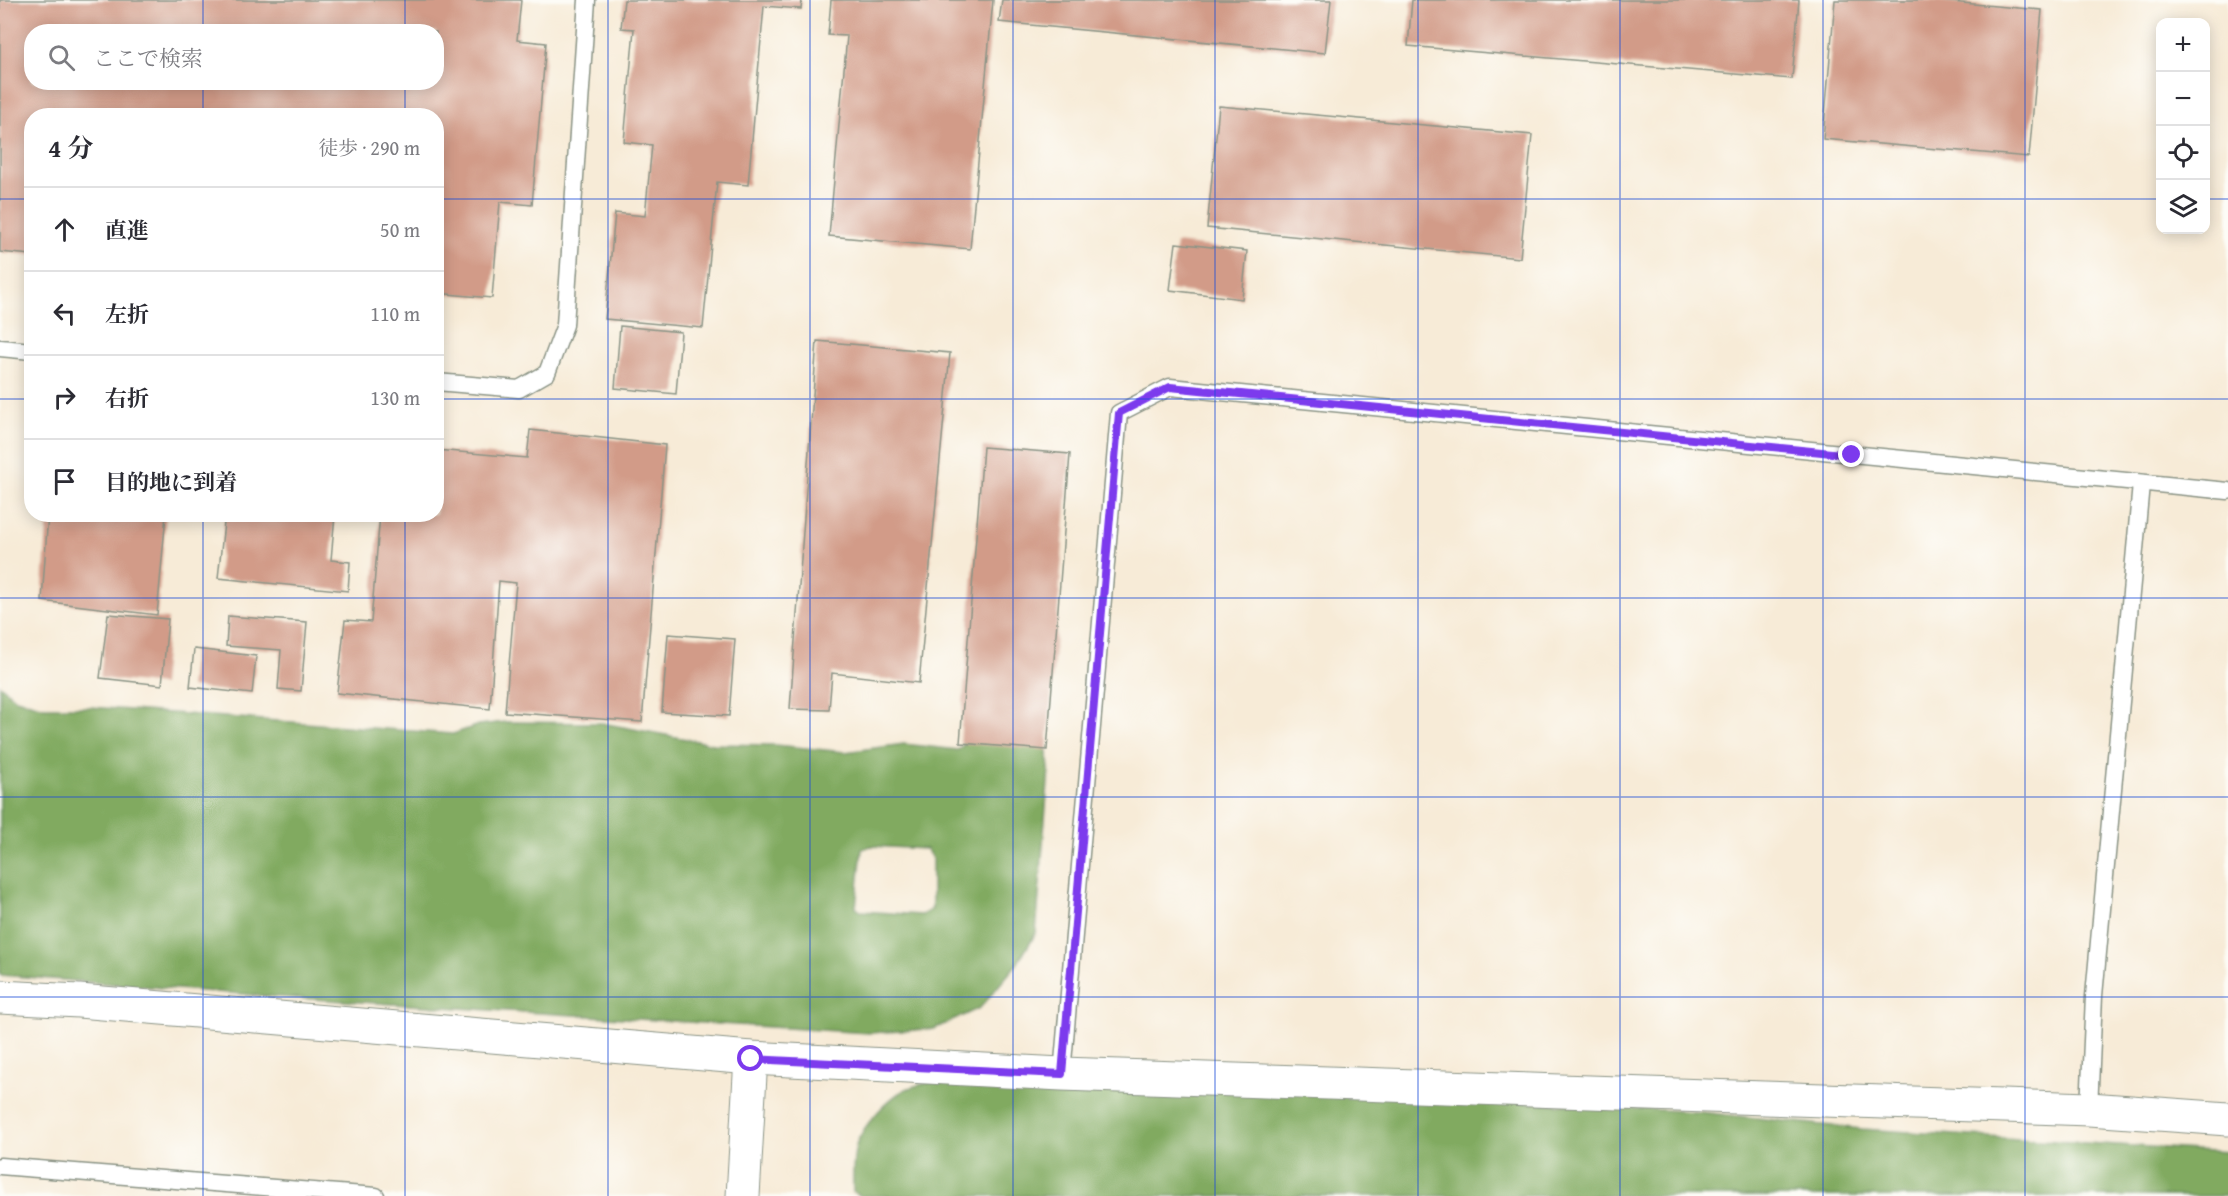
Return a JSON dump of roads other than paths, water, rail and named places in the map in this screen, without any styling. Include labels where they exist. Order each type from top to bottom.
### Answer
[{"type":"street","points":[[0,997],[79,1001],[751,1059],[1062,1074],[2089,1109],[2228,1119]]},
{"type":"street","points":[[743,1196],[751,1059]]},
{"type":"lane","points":[[444,383],[519,389],[547,373],[565,325],[587,0]]},
{"type":"lane","points":[[0,348],[24,350]]},
{"type":"lane","points":[[1062,1074],[1119,413],[1170,387],[2228,491]]},
{"type":"lane","points":[[2089,1109],[2095,985],[2141,484]]},
{"type":"lane","points":[[0,1166],[376,1196]]}]
